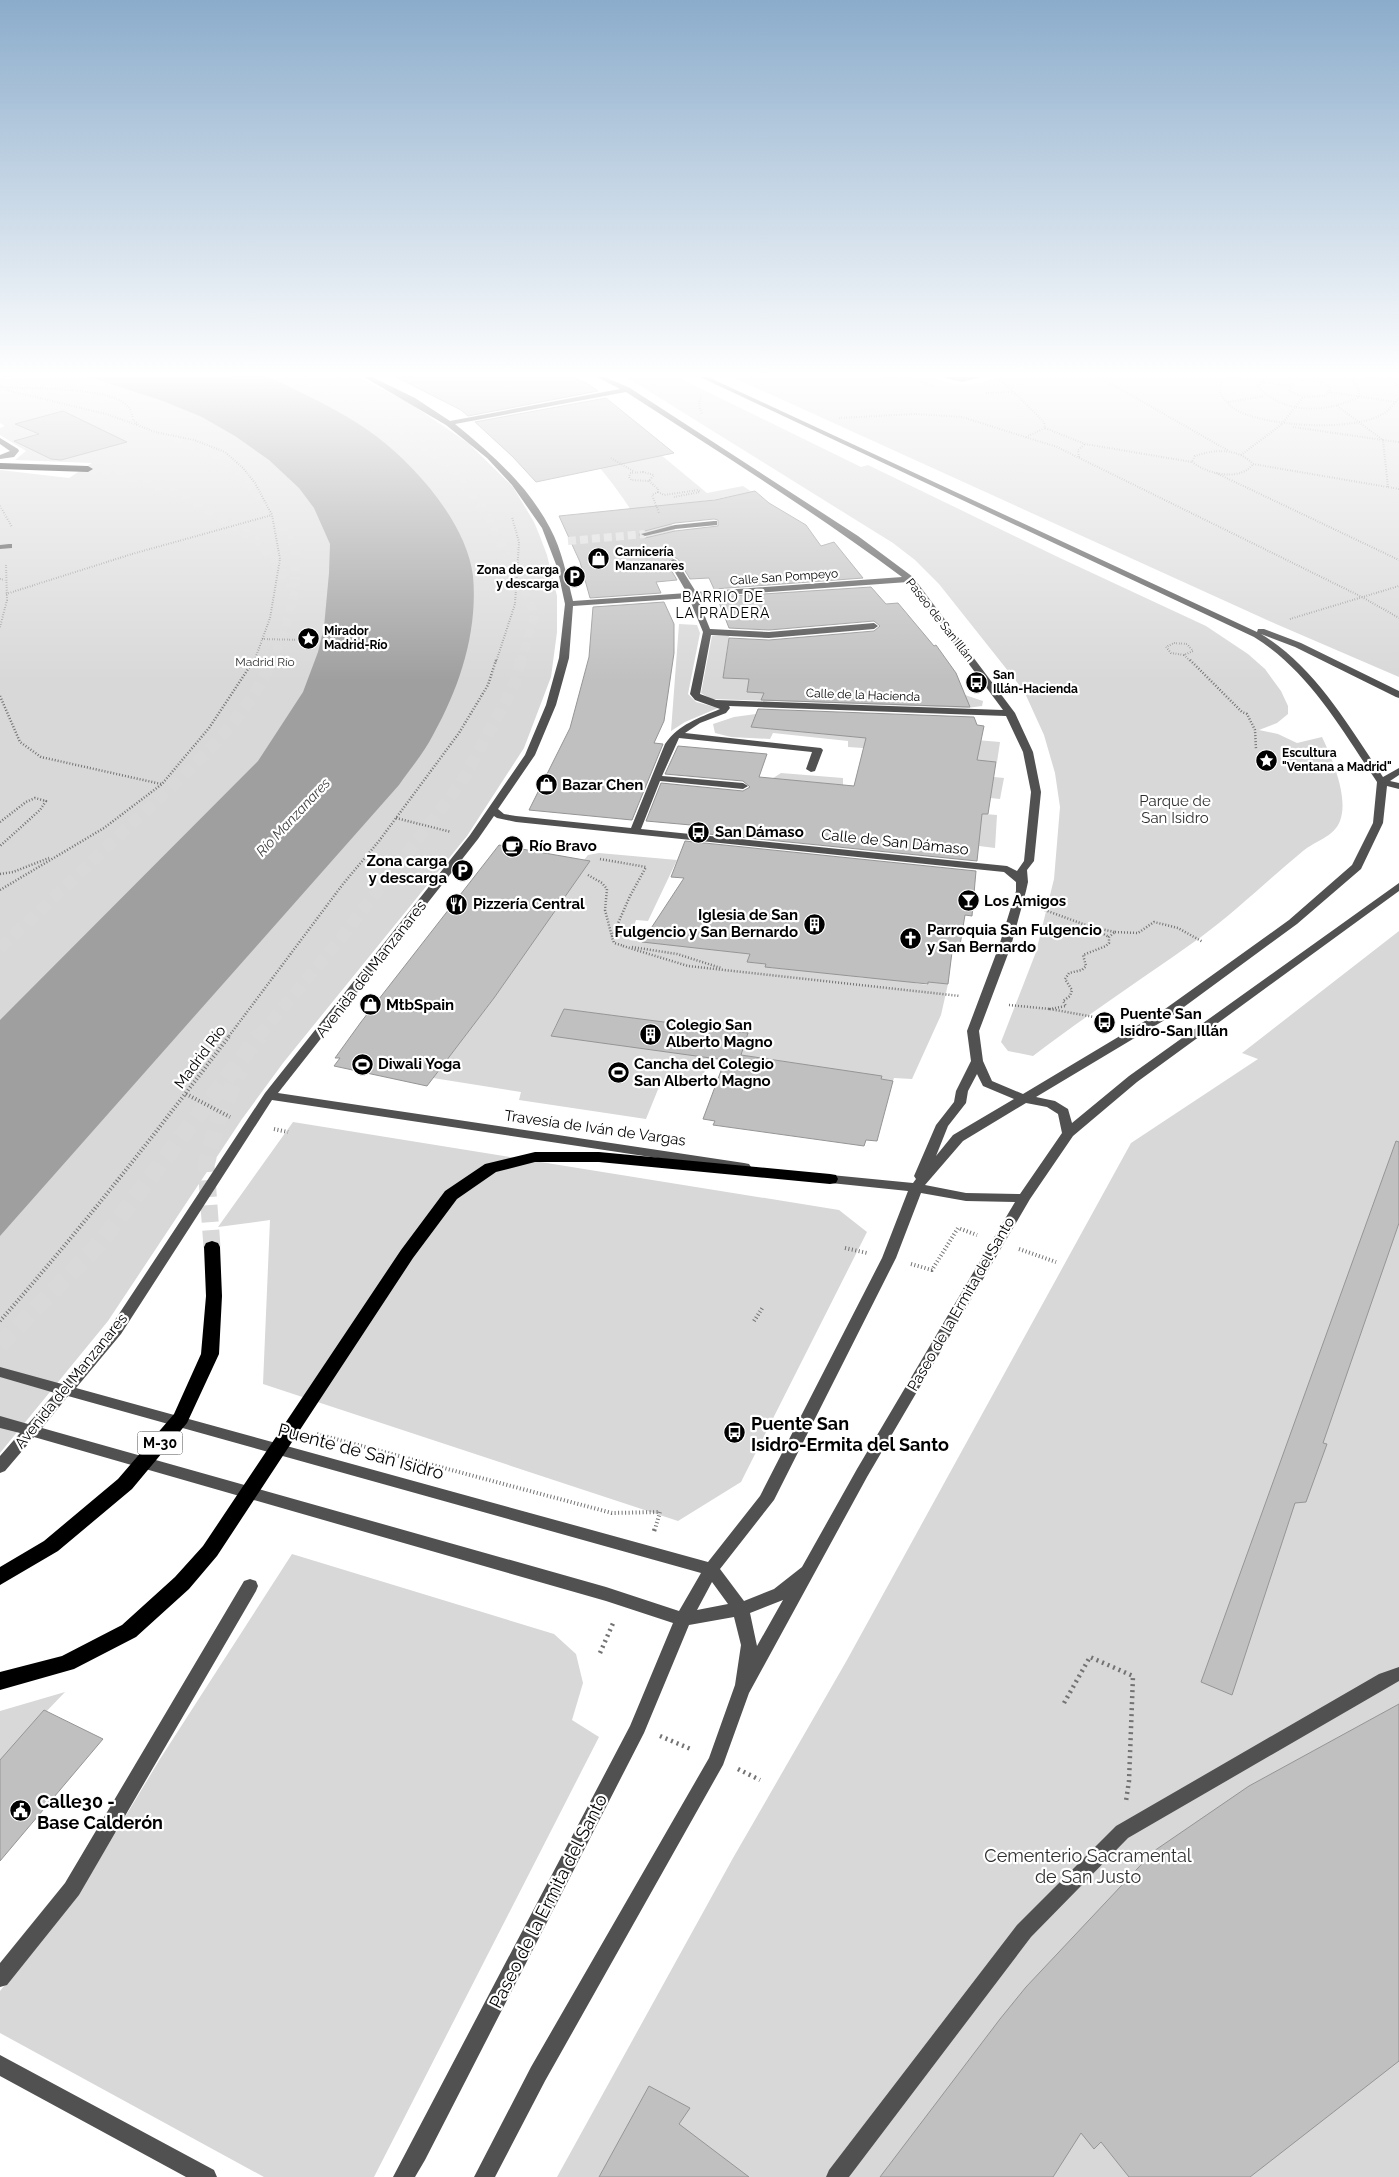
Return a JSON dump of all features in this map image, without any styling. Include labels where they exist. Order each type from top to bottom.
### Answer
[{"type":"highway","points":[[0,1681],[68,1663],[129,1630],[182,1583],[210,1551],[408,1254],[451,1195],[491,1168],[535,1157],[599,1158],[830,1179]]},
{"type":"highway","name":"M-30","points":[[0,1577],[50,1546],[125,1484],[181,1418],[210,1354],[214,1296],[212,1247]]},
{"type":"street","name":"Avenida del Manzanares","points":[[0,1468],[116,1330],[269,1096],[469,844],[530,755],[551,706],[564,658],[569,604],[561,567],[546,528],[511,479]]},
{"type":"street","name":"Paseo de San Illán","points":[[766,479],[855,538],[910,579],[1010,713],[1028,752],[1036,792],[1029,861],[1022,870],[1023,882],[1005,946],[973,1032],[977,1061],[987,1083],[1023,1098]]},
{"type":"street","points":[[923,479],[1206,610],[1272,644],[1299,667],[1382,782],[1399,786]]},
{"type":"street","points":[[645,534],[714,523]]},
{"type":"street","points":[[673,562],[693,596],[695,606],[707,632],[769,635],[874,626]]},
{"type":"street","name":"Calle San Pompeyo","points":[[569,604],[910,579]]},
{"type":"street","points":[[1206,610],[1298,645],[1399,695]]},
{"type":"street","name":"Calle de la Hacienda","points":[[707,632],[695,694],[698,698],[715,703],[1010,713]]},
{"type":"street","points":[[1376,684],[1399,690]]},
{"type":"street","points":[[634,832],[670,744],[676,735],[686,727],[726,708],[724,705],[715,703]]},
{"type":"street","points":[[676,735],[818,750],[811,769]]},
{"type":"street","points":[[1382,782],[1399,771]]},
{"type":"street","points":[[656,778],[743,786]]},
{"type":"street","name":"Paseo de la Ermita del Santo","points":[[403,2177],[418,2153],[638,1728],[683,1619],[711,1569],[766,1500],[889,1258],[916,1188],[958,1138],[1169,1012],[1293,922],[1357,867],[1378,823],[1382,782]]},
{"type":"street","name":"Calle de San Dámaso","points":[[493,810],[501,816],[516,819],[1007,869]]},
{"type":"street","points":[[1007,869],[1018,867],[1029,861]]},
{"type":"street","points":[[1007,869],[1023,882]]},
{"type":"street","name":"Paseo de la Ermita del Santo","points":[[741,1691],[812,1567],[867,1465],[997,1242],[1068,1133],[1133,1079],[1399,886]]},
{"type":"street","points":[[916,1188],[942,1125],[960,1103],[962,1091],[977,1061]]},
{"type":"street","name":"Travesía de Iván de Vargas","points":[[269,1096],[830,1179],[916,1188]]},
{"type":"street","points":[[1023,1098],[1051,1104],[1064,1112],[1068,1133]]},
{"type":"street","name":"Paseo de la Ermita del Santo","points":[[916,1188],[966,1197],[1024,1198]]},
{"type":"street","name":"Puente de San Isidro","points":[[0,1372],[711,1569]]},
{"type":"street","points":[[0,1422],[606,1594],[683,1619]]},
{"type":"street","name":"Paseo de la Ermita del Santo","points":[[683,1619],[741,1609],[780,1594],[812,1567]]},
{"type":"street","name":"Paseo de la Ermita del Santo","points":[[484,2177],[538,2074],[717,1760],[741,1691],[749,1645],[741,1609],[711,1569]]},
{"type":"street","points":[[4,1967],[72,1889],[250,1586]]},
{"type":"street","points":[[836,2177],[1024,1931],[1122,1832],[1385,1679],[1399,1674]]},
{"type":"street","points":[[0,2065],[207,2177]]},
{"type":"path","points":[[0,890],[57,854],[104,828],[162,784],[209,728],[252,666],[270,618],[280,559],[272,515],[251,479]]},
{"type":"path","points":[[630,479],[649,481],[658,488],[658,492],[664,495],[698,490],[700,492],[674,497]]},
{"type":"path","points":[[1123,479],[1362,597],[1399,618]]},
{"type":"path","points":[[1228,479],[1399,560]]},
{"type":"path","points":[[1339,479],[1399,489]]},
{"type":"path","points":[[1387,479],[1388,487]]},
{"type":"path","name":"Madrid Río","points":[[0,1321],[57,1256],[186,1094],[459,733],[488,686],[515,604],[519,542],[511,513]]},
{"type":"path","points":[[6,594],[132,554],[272,515]]},
{"type":"path","points":[[0,627],[7,600],[4,547]]},
{"type":"path","points":[[0,579],[5,580]]},
{"type":"path","points":[[1285,621],[1399,586]]},
{"type":"path","points":[[301,646],[305,632]]},
{"type":"path","points":[[262,639],[302,640]]},
{"type":"path","points":[[1184,655],[1193,651],[1192,648],[1178,643],[1170,644],[1166,647],[1171,653],[1184,655],[1242,712],[1247,714],[1255,730],[1256,749]]},
{"type":"path","points":[[0,696],[20,742],[42,757],[162,784]]},
{"type":"path","points":[[0,822],[26,802],[35,798],[46,802],[40,810],[0,846]]},
{"type":"path","points":[[396,818],[453,832]]},
{"type":"path","points":[[0,874],[13,872],[57,854]]},
{"type":"path","points":[[600,859],[646,867],[636,884],[612,937]]},
{"type":"path","points":[[588,875],[596,879],[607,889],[605,910],[614,943],[672,962],[960,996]]},
{"type":"path","points":[[1042,909],[1091,927],[1115,932],[1138,933],[1154,922],[1178,928],[1202,942]]},
{"type":"path","points":[[1091,927],[1109,937]]},
{"type":"path","points":[[1109,937],[1115,932]]},
{"type":"path","points":[[1068,1012],[1063,1001],[1070,996],[1072,990],[1065,979],[1069,973],[1082,970],[1086,966],[1083,955],[1089,951],[1105,948],[1109,943],[1109,937]]},
{"type":"path","points":[[623,946],[672,952],[697,958],[724,969]]},
{"type":"path","points":[[1009,1004],[1094,1017]]},
{"type":"path","points":[[1050,1009],[1066,1006]]},
{"type":"path","points":[[186,1094],[231,1118]]},
{"type":"path","points":[[845,1248],[932,1270],[958,1228],[1056,1262]]},
{"type":"path","points":[[754,1321],[763,1308]]},
{"type":"path","points":[[316,1434],[612,1513],[660,1512]]},
{"type":"path","points":[[600,1653],[623,1600]]},
{"type":"path","points":[[1064,1703],[1090,1657],[1133,1676],[1129,1781]]},
{"type":"green space","name":"Madrid Río","points":[[0,479],[504,479],[513,487],[534,522],[547,555],[557,596],[557,632],[551,677],[524,748],[467,836],[283,1063],[242,1119],[108,1321],[0,1453]]},
{"type":"green space","points":[[608,479],[690,479],[707,493],[743,486],[752,492],[711,500],[662,506],[685,548],[653,551],[627,504]]},
{"type":"green space","name":"Parque de San Isidro","points":[[789,479],[896,479],[1206,626],[1248,654],[1265,669],[1281,691],[1288,706],[1288,714],[1277,723],[1259,730],[1278,734],[1297,743],[1322,737],[1338,778],[1341,790],[1342,812],[1340,821],[1329,835],[1308,847],[1201,937],[1033,1056],[1008,1051],[1001,1042],[1036,952],[1054,879],[1060,807],[1055,773],[1044,735],[1024,691],[939,584],[915,560],[893,543]]},
{"type":"green space","points":[[956,479],[1399,479],[1399,677],[1276,624]]},
{"type":"green space","points":[[679,624],[697,625],[700,633],[688,694],[696,702],[718,708],[685,722],[671,731]]},
{"type":"green space","points":[[712,636],[729,636],[723,678],[749,679],[747,692],[949,700],[965,695],[983,701],[982,706],[967,708],[711,699],[701,693]]},
{"type":"green space","points":[[756,714],[752,727],[826,734],[906,734],[1000,742],[997,762],[919,755],[916,769],[1004,778],[1000,799],[921,791],[917,808],[997,815],[995,848],[979,846],[979,838],[757,803],[767,782],[781,773],[843,778],[843,785],[779,779],[773,794],[854,802],[893,750],[848,747],[848,741],[773,733],[770,739],[731,737],[715,733],[713,724],[734,717]]},
{"type":"green space","points":[[599,853],[677,860],[648,921],[636,920],[629,940],[750,954],[748,962],[766,964],[766,967],[791,970],[792,967],[865,978],[866,975],[927,985],[928,982],[948,984],[941,1015],[912,1079],[894,1078],[893,1081],[881,1079],[882,1077],[741,1055],[748,1033],[564,1009],[551,1035],[710,1057],[699,1087],[661,1082],[646,1119],[519,1100],[521,1092],[433,1078],[494,998],[589,862],[584,860],[588,855]]},
{"type":"green space","name":"Cementerio Sacramental de San Justo","points":[[1399,931],[1399,2177],[557,2177],[733,1858],[847,1660],[1131,1143],[1258,1059],[1242,1053]]},
{"type":"green space","points":[[293,1122],[839,1210],[867,1232],[741,1482],[678,1521],[263,1384],[270,1220],[218,1227]]},
{"type":"green space","points":[[292,1554],[554,1634],[576,1654],[583,1683],[572,1720],[599,1737],[374,2177],[264,2177],[0,2033],[0,1991],[81,1890],[160,1759]]},
{"type":"green space","points":[[65,1692],[0,1760],[0,1711]]},
{"type":"water","name":"Río Manzanares","points":[[289,479],[423,480],[450,517],[461,536],[469,556],[473,576],[473,617],[470,638],[459,678],[443,717],[429,742],[399,785],[0,1236],[0,1020],[258,761],[303,692],[318,652],[324,627],[330,544],[314,508],[299,488]]},
{"type":"building","points":[[533,479],[552,479],[536,482]]},
{"type":"building","points":[[755,491],[769,503],[806,525],[821,546],[834,542],[863,578],[714,589],[709,578],[690,579],[678,559],[674,557],[667,563],[677,580],[656,582],[661,593],[590,598],[580,562],[559,516],[715,500]],"holes":[[[718,520],[718,526],[675,531],[645,538],[639,535],[641,532],[675,523]]]},
{"type":"building","points":[[871,587],[886,604],[898,603],[934,646],[936,645],[956,673],[970,707],[761,700],[764,693],[747,692],[749,679],[723,678],[729,638],[769,640],[874,631],[880,626],[874,621],[769,630],[729,628],[717,597]]},
{"type":"building","points":[[664,602],[674,624],[674,653],[664,721],[654,743],[663,744],[632,820],[529,810],[570,728],[589,657],[593,607]]},
{"type":"building","points":[[758,709],[974,717],[977,725],[984,726],[977,760],[996,762],[988,814],[982,814],[977,861],[689,832],[691,825],[646,821],[661,783],[743,791],[750,787],[743,781],[665,774],[678,746],[767,754],[759,777],[854,786],[866,738],[751,727]]},
{"type":"building","points":[[685,841],[976,871],[972,916],[965,915],[960,945],[953,944],[948,984],[928,982],[928,984],[765,967],[766,964],[747,962],[750,954],[642,942],[684,878],[671,877]]},
{"type":"building","points":[[499,845],[590,861],[494,998],[427,1086],[334,1066],[340,1058],[335,1058],[361,1022]]},
{"type":"building","points":[[564,1009],[748,1033],[741,1055],[882,1076],[881,1079],[893,1081],[877,1141],[866,1140],[864,1146],[713,1125],[715,1121],[703,1119],[725,1060],[551,1036]]},
{"type":"building","points":[[1396,1141],[1399,1142],[1399,1223],[1323,1443],[1327,1444],[1306,1502],[1295,1503],[1232,1695],[1201,1682]]},
{"type":"building","points":[[1399,1704],[1399,2061],[1250,2177],[1129,2177],[1101,2142],[1094,2149],[1081,2133],[1053,2177],[880,2177],[1026,1987],[1154,1851],[1249,1786]]},
{"type":"building","name":"Calle30 - Base Calderón","points":[[44,1710],[103,1739],[0,1861],[0,1760]]},
{"type":"building","points":[[649,2086],[690,2108],[679,2124],[749,2177],[599,2177]]},
{"type":"tunnel","points":[[133,479],[188,498],[258,541],[295,590]]},
{"type":"tunnel","points":[[240,479],[254,489],[295,547],[295,590]]},
{"type":"tunnel","points":[[459,479],[487,514],[535,614],[521,662]]},
{"type":"tunnel","points":[[568,541],[645,534]]},
{"type":"tunnel","points":[[272,662],[285,631],[295,590]]},
{"type":"tunnel","points":[[0,948],[213,745],[246,705],[272,660]]},
{"type":"tunnel","points":[[259,1036],[338,942],[461,783],[513,688],[521,660]]},
{"type":"tunnel","points":[[0,1345],[99,1244],[260,1035]]},
{"type":"tunnel","points":[[212,1247],[206,1165],[219,1116],[240,1070]]},
{"type":"place","name":"Carnicería Manzanares","points":[[599,559]]},
{"type":"place","name":"Zona de carga y descarga","points":[[575,577]]},
{"type":"place","name":"Mirador Madrid-Río","points":[[308,638]]},
{"type":"place","name":"San Illán-Hacienda","points":[[977,682]]},
{"type":"place","name":"Escultura \"Ventana a Madrid\"","points":[[1266,760]]},
{"type":"place","name":"Bazar Chen","points":[[546,785]]},
{"type":"place","name":"San Dámaso","points":[[699,832]]},
{"type":"place","name":"Río Bravo","points":[[513,846]]},
{"type":"place","name":"Zona carga y descarga","points":[[463,870]]},
{"type":"place","name":"Los Amigos","points":[[968,901]]},
{"type":"place","name":"Pizzería Central","points":[[457,904]]},
{"type":"place","name":"Iglesia de San Fulgencio y San Bernardo","points":[[814,924]]},
{"type":"place","name":"Parroquia San Fulgencio y San Bernardo","points":[[911,939]]},
{"type":"place","name":"MtbSpain","points":[[370,1005]]},
{"type":"place","name":"Puente San Isidro-San Illán","points":[[1104,1023]]},
{"type":"place","name":"Colegio San Alberto Magno","points":[[650,1034]]},
{"type":"place","name":"Diwali Yoga","points":[[362,1064]]},
{"type":"place","name":"Cancha del Colegio San Alberto Magno","points":[[618,1073]]},
{"type":"place","name":"Puente San Isidro-Ermita del Santo","points":[[735,1433]]},
{"type":"place","name":"Calle30 - Base Calderón","points":[[21,1811]]},
{"type":"district","name":"BARRIO DE LA PRADERA","points":[[723,606]]}]
